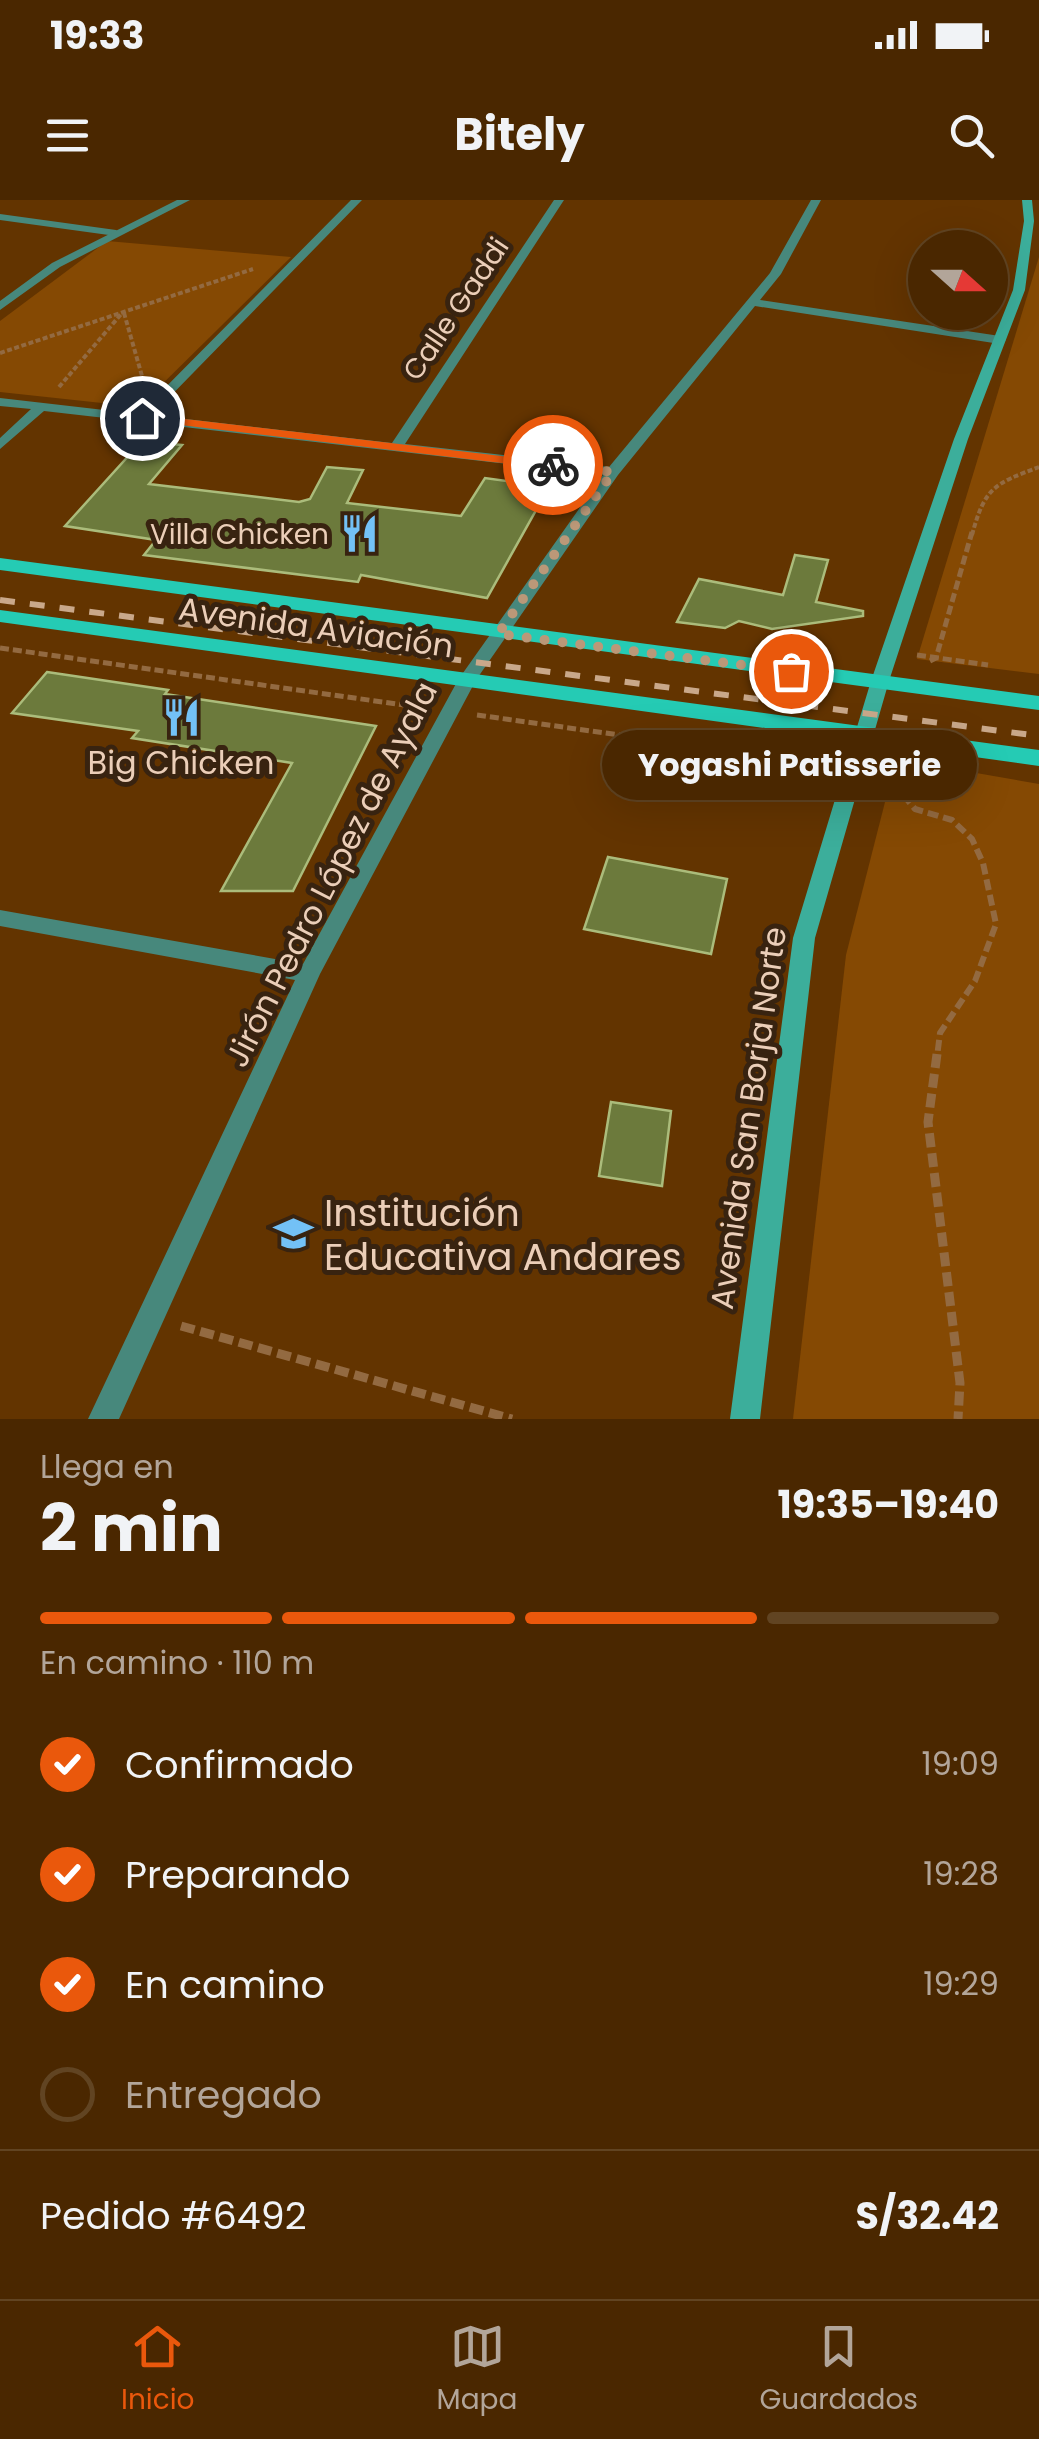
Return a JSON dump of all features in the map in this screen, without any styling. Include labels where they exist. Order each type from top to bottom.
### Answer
[{"type":"main road","name":"Avenida San Borja Norte","points":[[745,1419],[804,938],[880,681],[961,439],[1019,290],[1029,221],[1027,200]]},
{"type":"main road","name":"Avenida Aviación","points":[[0,564],[498,634],[1039,703]]},
{"type":"main road","name":"Avenida Aviación","points":[[0,616],[1039,758]]},
{"type":"street","points":[[0,306],[56,265],[185,200]]},
{"type":"street","points":[[147,413],[357,200]]},
{"type":"street","name":"Calle Gaddi","points":[[396,446],[559,200]]},
{"type":"street","name":"Jirón Pedro López de Ayala","points":[[103,1419],[309,974],[467,680],[613,472],[775,274],[816,200]]},
{"type":"street","points":[[0,217],[116,232]]},
{"type":"street","points":[[753,302],[1000,340]]},
{"type":"street","points":[[0,402],[147,413],[613,472]]},
{"type":"street","points":[[0,445],[42,407]]},
{"type":"street","points":[[0,918],[309,974]]},
{"type":"path","points":[[0,352],[306,251]]},
{"type":"path","points":[[42,407],[123,312]]},
{"type":"path","points":[[123,312],[147,413]]},
{"type":"path","points":[[918,686],[925,663],[936,658],[982,499],[998,483],[1039,467]]},
{"type":"path","points":[[891,652],[1005,668]]},
{"type":"path","points":[[908,739],[900,790],[914,809],[952,820],[972,840],[983,862],[996,924],[975,981],[940,1034],[928,1122],[960,1383],[958,1419]]},
{"type":"path","points":[[152,1318],[512,1419]]},
{"type":"shaded area","points":[[107,241],[291,257],[139,407],[0,392],[0,321]]},
{"type":"shaded area","points":[[1039,257],[1039,674],[917,659]]},
{"type":"shaded area","points":[[896,759],[1039,784],[1039,1419],[793,1419],[846,955]]},
{"type":"building","points":[[142,441],[182,445],[149,484],[299,502],[310,499],[327,467],[363,470],[347,503],[461,516],[485,478],[549,487],[487,598],[361,575],[358,582],[144,555],[156,540],[65,526]]},
{"type":"building","points":[[795,555],[828,560],[816,602],[863,611],[863,616],[772,629],[739,621],[725,628],[677,622],[699,579],[783,595]]},
{"type":"building","points":[[47,672],[376,726],[293,891],[221,891],[292,763],[132,738],[138,731],[12,713]]},
{"type":"building","points":[[608,857],[727,879],[711,954],[584,929]]},
{"type":"building","points":[[611,1102],[671,1111],[662,1186],[599,1176]]},
{"type":"railway","points":[[0,600],[1039,736]]},
{"type":"way so far","points":[[553,465],[613,472],[498,634],[791,671]]},
{"type":"place","name":"Villa Chicken","points":[[359,534]]},
{"type":"place","name":"Yogashi Patisserie","points":[[791,671]]},
{"type":"place","name":"Big Chicken","points":[[181,717]]},
{"type":"place","name":"Institución Educativa Andares","points":[[294,1234]]},
{"type":"route","points":[[142,418],[553,465]]}]
